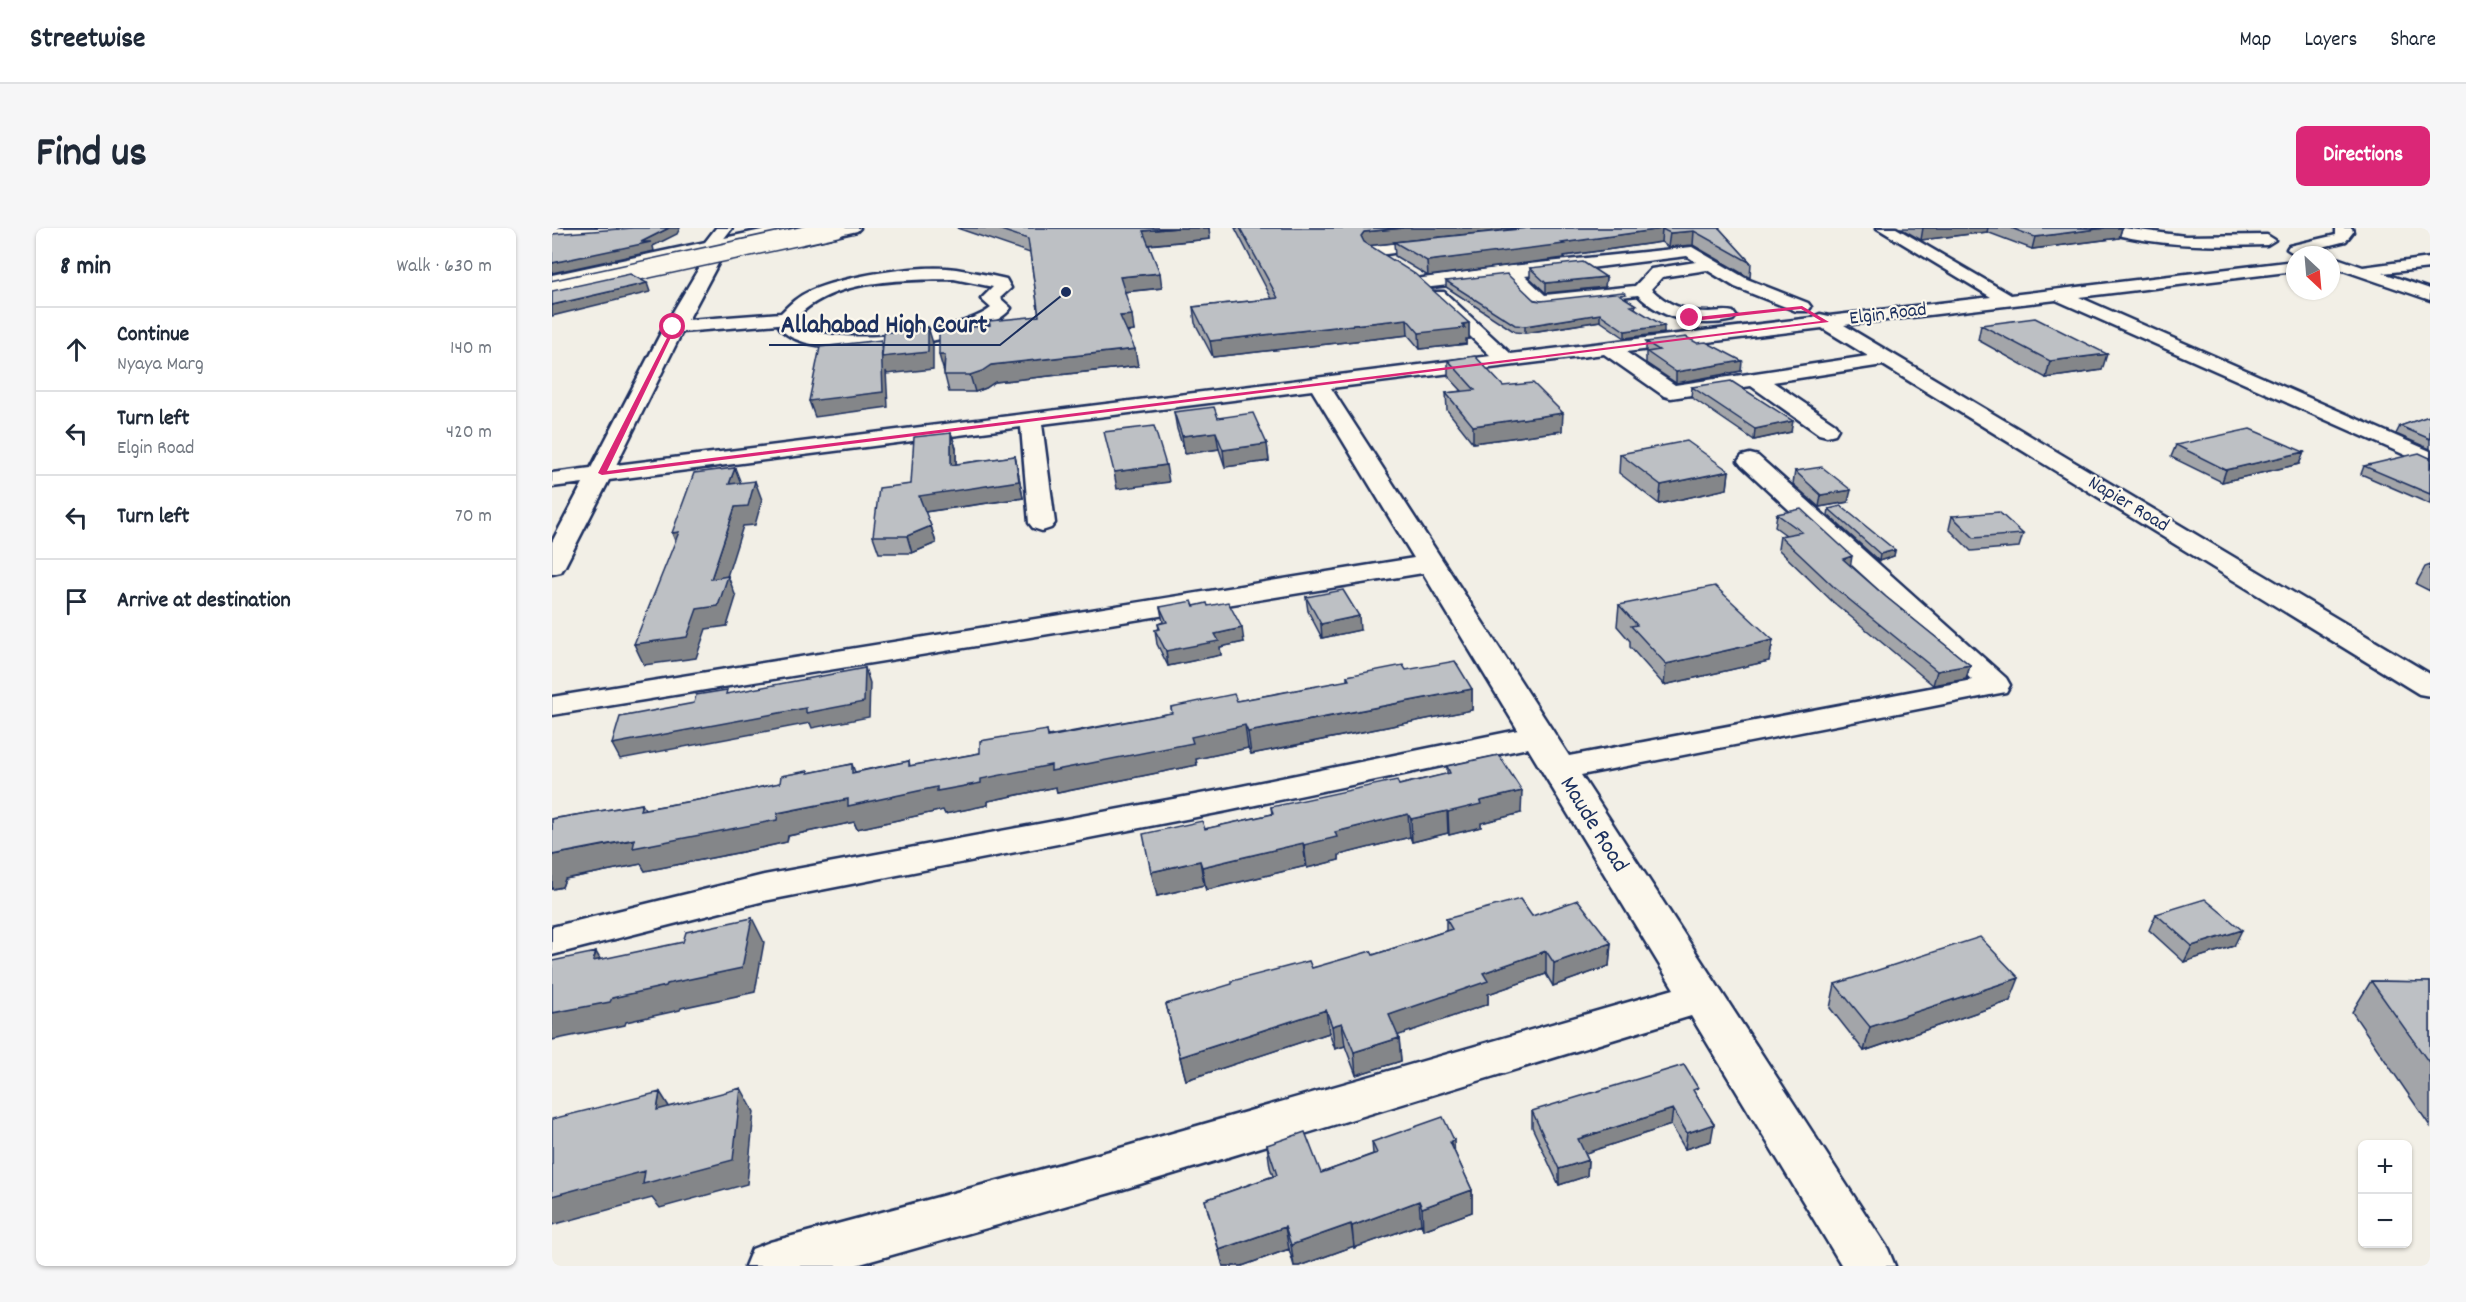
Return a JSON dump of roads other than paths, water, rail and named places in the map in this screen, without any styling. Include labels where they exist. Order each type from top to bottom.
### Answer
[{"type":"street","points":[[552,234],[612,228]]},
{"type":"street","points":[[552,566],[602,473],[724,228]]},
{"type":"street","points":[[552,292],[712,252],[792,228]]},
{"type":"street","points":[[552,282],[811,228]]},
{"type":"street","points":[[552,292],[837,228]]},
{"type":"street","points":[[552,282],[852,228]]},
{"type":"street","points":[[1398,228],[1412,245]]},
{"type":"street","points":[[1885,228],[2008,300]]},
{"type":"street","points":[[2106,228],[2169,240],[2198,242],[2267,240]]},
{"type":"street","points":[[2231,228],[2267,240],[2286,252]]},
{"type":"street","name":"Elgin Road","points":[[2322,246],[2341,238],[2345,232],[2344,228]]},
{"type":"street","points":[[552,234],[629,230]]},
{"type":"street","points":[[1393,264],[1372,251],[1459,241]]},
{"type":"street","points":[[1506,360],[1418,279],[1595,261],[1703,256]]},
{"type":"street","points":[[1703,256],[1657,273],[1641,289],[1667,310],[1690,318],[1747,314]]},
{"type":"street","name":"Napier Road","points":[[1703,256],[1741,283],[1802,308],[1826,322],[2430,687]]},
{"type":"street","name":"Elgin Road","points":[[552,480],[1317,383],[1609,350],[2055,294],[2286,258]]},
{"type":"street","points":[[1595,261],[1691,338]]},
{"type":"street","points":[[2361,272],[2430,263]]},
{"type":"street","points":[[2340,266],[2426,292]]},
{"type":"street","points":[[1511,271],[1541,301],[1634,291]]},
{"type":"street","points":[[934,274],[963,275],[1000,283],[1002,288],[990,299],[1002,308],[999,313],[957,330],[898,340],[838,342],[815,339],[797,333],[787,326],[786,318],[790,311],[812,297],[848,285],[891,277],[934,274]]},
{"type":"street","points":[[2055,294],[2120,320],[2430,459]]},
{"type":"street","points":[[1769,311],[1802,308]]},
{"type":"street","points":[[673,327],[786,318]]},
{"type":"street","points":[[1609,350],[1671,392],[1887,360]]},
{"type":"street","points":[[1755,379],[1827,429]]},
{"type":"street","name":"Maude Road","points":[[1317,383],[1428,564],[1870,1266]]},
{"type":"street","points":[[1031,421],[1042,523]]},
{"type":"street","points":[[1557,769],[1995,685],[1750,461]]},
{"type":"street","points":[[552,706],[1428,564]]},
{"type":"street","points":[[552,941],[764,888],[1227,800],[1537,736]]},
{"type":"street","points":[[770,1266],[1128,1167],[1701,997]]},
{"type":"place","name":"Allahabad High Court","points":[[1066,292]]}]
